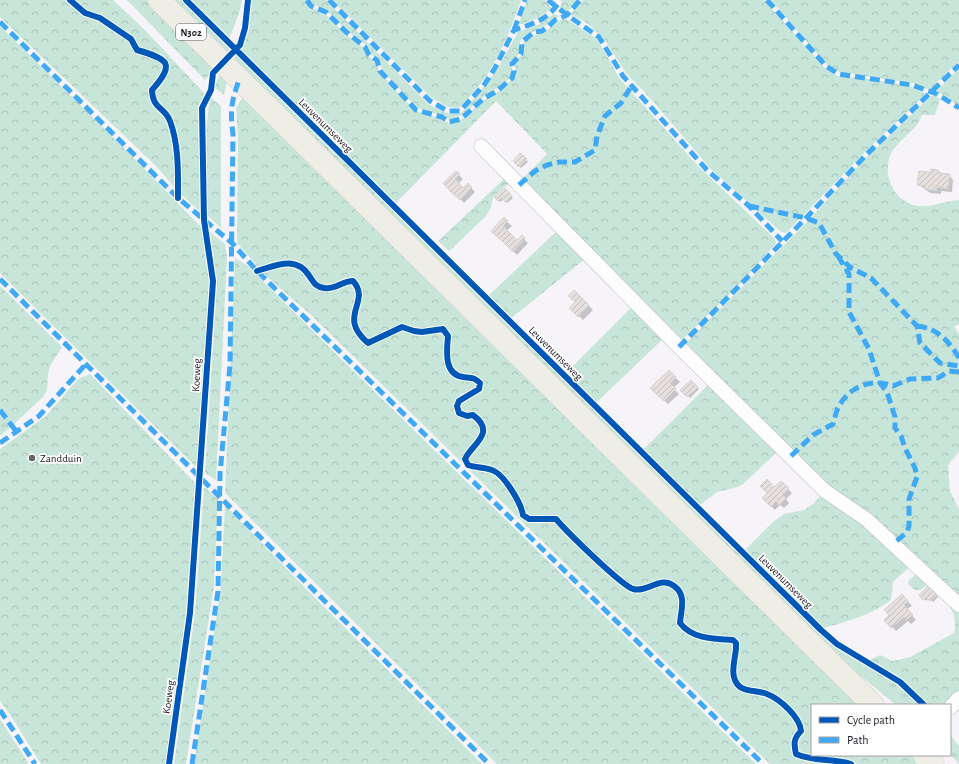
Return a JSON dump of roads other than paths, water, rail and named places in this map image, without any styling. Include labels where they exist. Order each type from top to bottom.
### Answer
[{"type":"main road","name":"N302","points":[[159,0],[872,704]]},
{"type":"main road","points":[[925,756],[933,764]]},
{"type":"street","points":[[481,146],[679,347],[825,491],[866,519],[959,605]]},
{"type":"street","points":[[951,707],[959,698]]},
{"type":"place","name":"Zandduin","points":[[32,458]]}]
